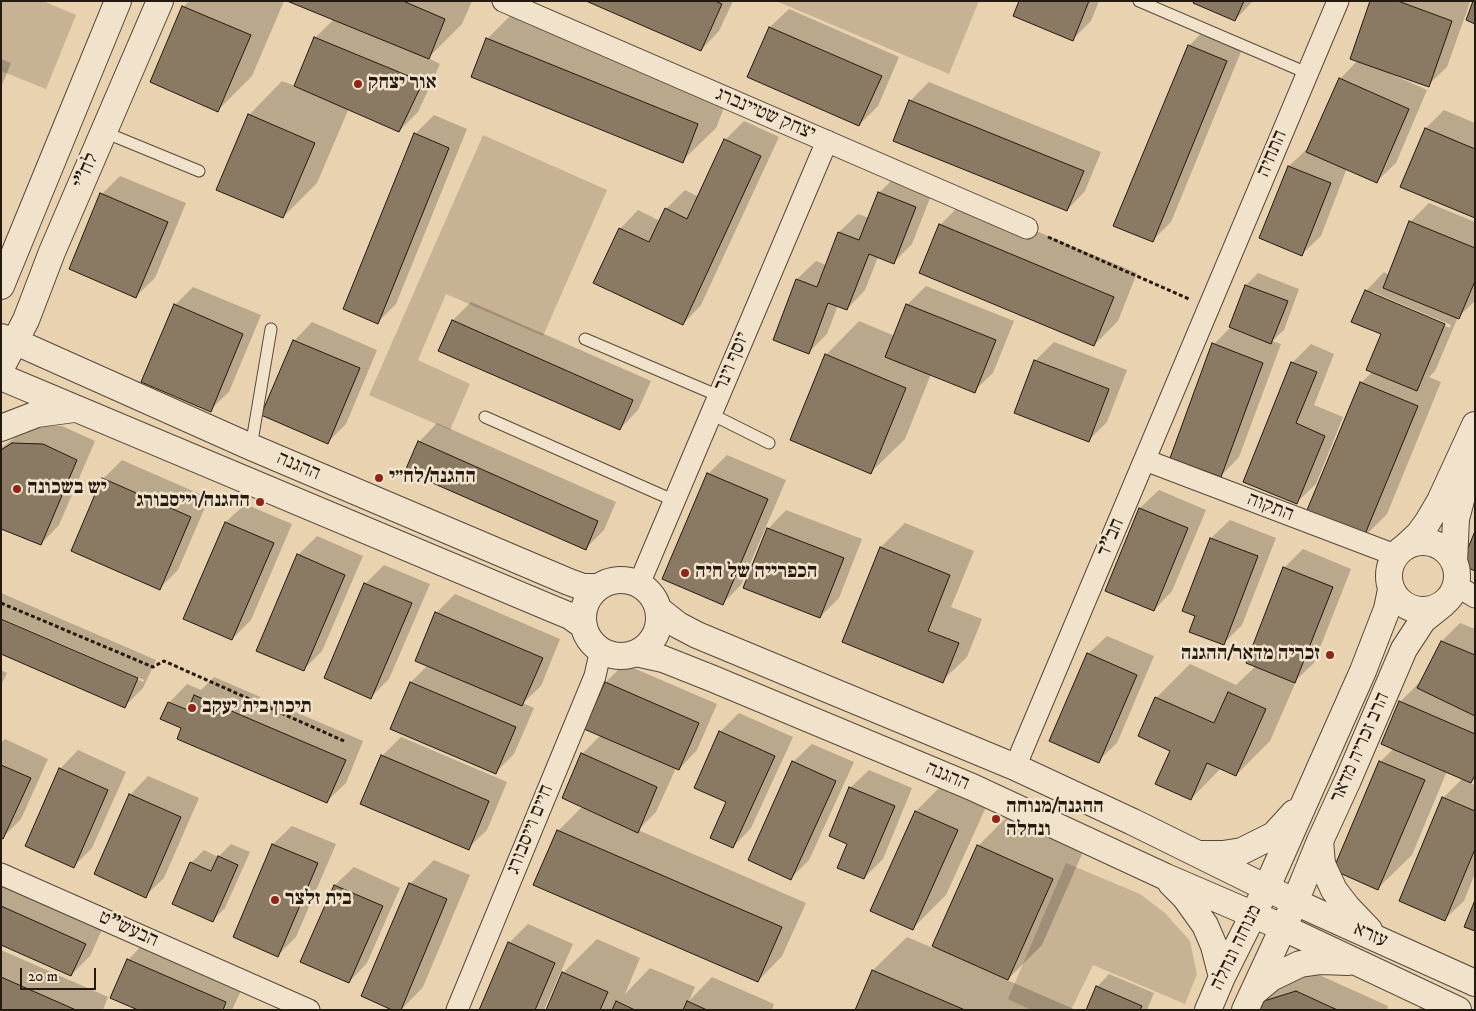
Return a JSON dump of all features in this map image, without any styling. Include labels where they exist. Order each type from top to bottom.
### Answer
[{"type":"street","name":"לח\"י","points":[[1,286],[118,1]]},
{"type":"street","name":"לח\"י","points":[[1,368],[8,339],[104,132],[160,1]]},
{"type":"street","name":"יצחק שטיינברג","points":[[503,1],[1027,228]]},
{"type":"street","name":"התחיה","points":[[1208,308],[1338,1]]},
{"type":"street","name":"יוסף וינר","points":[[639,584],[827,141]]},
{"type":"street","points":[[1,262],[24,233]]},
{"type":"street","name":"חב\"ד","points":[[1015,767],[1208,308]]},
{"type":"street","name":"ההגנה","points":[[8,339],[250,447],[569,582],[583,587],[597,588]]},
{"type":"street","name":"ההגנה","points":[[1,377],[570,616],[584,626]]},
{"type":"street","points":[[1,428],[37,414],[74,409]]},
{"type":"street","points":[[1475,425],[1440,501],[1427,523],[1419,534],[1400,551],[1390,566],[1388,578],[1391,590],[1404,605],[1414,609],[1434,608],[1457,587],[1456,519],[1475,449]]},
{"type":"street","name":"התקוה","points":[[1145,460],[1400,551]]},
{"type":"street","points":[[1400,551],[1416,542],[1438,545],[1448,552],[1457,587]]},
{"type":"street","points":[[622,579],[639,584],[652,594],[659,610],[660,620],[658,631],[645,648],[636,653],[617,656],[599,649],[587,635],[583,616],[585,605],[590,595],[597,588],[605,583],[622,579]]},
{"type":"street","name":"הרב זכריה מדאר","points":[[1295,902],[1404,649],[1423,620],[1457,587]]},
{"type":"street","name":"הרב זכריה מדאר","points":[[1267,887],[1374,646],[1387,609],[1391,590]]},
{"type":"street","name":"ההגנה","points":[[659,610],[678,625],[697,634],[1015,767],[1267,887]]},
{"type":"street","name":"חיים וייסבורג","points":[[457,1010],[595,676],[599,649]]},
{"type":"street","name":"ההגנה","points":[[636,653],[663,659],[711,678],[963,784],[1253,915]]},
{"type":"street","points":[[1198,854],[1223,854],[1242,851],[1259,843],[1274,835],[1306,798]]},
{"type":"street","points":[[1320,841],[1322,864],[1334,890],[1361,922],[1383,942]]},
{"type":"street","name":"הבעש\"ט","points":[[1,874],[309,1010]]},
{"type":"street","points":[[1166,877],[1205,925],[1214,946],[1222,977]]},
{"type":"street","name":"עזרא","points":[[1267,887],[1295,902],[1475,983]]},
{"type":"street","name":"מנוחה ונחלה","points":[[1208,1010],[1222,977],[1267,887]]},
{"type":"street","name":"מנוחה ונחלה","points":[[1248,1002],[1295,902]]},
{"type":"street","name":"עזרא","points":[[1253,915],[1458,1010]]},
{"type":"street","points":[[1248,1002],[1271,978],[1300,964],[1321,961],[1354,962]]},
{"type":"lane","points":[[1139,1],[1307,73]]},
{"type":"lane","points":[[104,132],[199,171]]},
{"type":"lane","points":[[250,447],[271,329]]},
{"type":"lane","points":[[586,339],[715,405],[769,443]]},
{"type":"lane","points":[[485,418],[675,501]]},
{"type":"path","points":[[1027,228],[1208,308]]},
{"type":"path","points":[[1,603],[153,667],[164,661],[344,741]]},
{"type":"shaded area","points":[[1,1],[43,1],[76,15],[46,89],[1,71]]},
{"type":"shaded area","points":[[776,1],[979,1],[949,74]]},
{"type":"shaded area","points":[[483,135],[607,190],[543,336],[446,294],[418,360],[470,384],[450,430],[369,395]]},
{"type":"shaded area","points":[[1066,863],[1140,894],[1165,913],[1190,941],[1197,974],[1185,1004],[1093,965],[1071,1010],[1031,1010],[1008,999]]},
{"type":"building","points":[[287,1],[403,1],[445,19],[429,59]]},
{"type":"building","points":[[586,1],[715,1],[722,4],[701,51]]},
{"type":"building","points":[[1019,1],[1089,1],[1073,41],[1013,16]]},
{"type":"building","points":[[1194,1],[1244,1],[1235,21],[1193,3]]},
{"type":"building","points":[[1370,1],[1398,1],[1452,21],[1429,87],[1350,59]]},
{"type":"building","points":[[1473,1],[1475,1],[1475,24],[1466,20]]},
{"type":"building","points":[[182,6],[251,35],[218,112],[150,82]]},
{"type":"building","points":[[769,27],[882,76],[859,126],[747,77]]},
{"type":"building","name":"אור יצחק","points":[[314,37],[423,82],[399,132],[294,86]]},
{"type":"building","points":[[486,38],[698,124],[683,163],[471,77]]},
{"type":"building","points":[[1188,45],[1227,61],[1153,242],[1113,226]]},
{"type":"building","points":[[1339,78],[1409,109],[1377,183],[1306,152]]},
{"type":"building","points":[[909,100],[1084,171],[1067,211],[893,141]]},
{"type":"building","points":[[248,114],[315,143],[283,218],[216,190]]},
{"type":"building","points":[[1425,128],[1475,149],[1475,218],[1400,187]]},
{"type":"building","points":[[414,133],[449,148],[378,324],[343,309]]},
{"type":"building","points":[[724,139],[761,156],[683,325],[593,283],[619,228],[649,242],[665,208],[687,219]]},
{"type":"building","points":[[1288,166],[1331,183],[1302,256],[1259,238]]},
{"type":"building","points":[[878,192],[916,207],[894,264],[869,254],[847,310],[828,303],[809,354],[773,340],[796,279],[817,287],[838,232],[859,240]]},
{"type":"building","points":[[100,193],[168,222],[136,298],[69,269]]},
{"type":"building","points":[[1409,221],[1475,248],[1475,281],[1459,319],[1383,288]]},
{"type":"building","points":[[939,224],[1114,297],[1094,346],[919,273]]},
{"type":"building","points":[[1245,285],[1288,301],[1271,344],[1229,327]]},
{"type":"building","points":[[1365,290],[1445,324],[1417,391],[1366,370],[1381,334],[1351,322]]},
{"type":"building","points":[[174,304],[243,334],[211,412],[141,382]]},
{"type":"building","points":[[906,304],[996,340],[975,393],[885,357]]},
{"type":"building","points":[[452,320],[633,400],[620,430],[438,351]]},
{"type":"building","points":[[293,340],[360,368],[328,444],[261,415]]},
{"type":"building","points":[[1212,343],[1263,363],[1221,477],[1170,458]]},
{"type":"building","points":[[825,354],[906,388],[871,474],[790,440]]},
{"type":"building","points":[[1034,360],[1109,389],[1089,442],[1014,413]]},
{"type":"building","points":[[1291,362],[1317,372],[1296,423],[1325,436],[1297,504],[1243,482]]},
{"type":"building","points":[[1360,382],[1418,406],[1363,539],[1305,515]]},
{"type":"building","points":[[418,441],[598,521],[586,550],[405,471]]},
{"type":"building","points":[[12,443],[43,444],[77,460],[41,545],[1,529],[1,450]]},
{"type":"building","points":[[707,473],[768,499],[723,605],[662,579]]},
{"type":"building","points":[[102,478],[191,517],[160,590],[71,551]]},
{"type":"building","points":[[1139,508],[1188,528],[1154,611],[1105,591]]},
{"type":"building","points":[[225,522],[274,543],[232,640],[183,619]]},
{"type":"building","points":[[767,528],[844,558],[820,618],[743,588]]},
{"type":"building","points":[[1475,531],[1475,571],[1461,565]]},
{"type":"building","points":[[1210,538],[1258,556],[1224,645],[1189,632],[1195,616],[1182,611]]},
{"type":"building","points":[[880,547],[950,575],[928,631],[959,643],[943,683],[842,642]]},
{"type":"building","points":[[297,554],[345,575],[304,671],[256,651]]},
{"type":"building","points":[[1283,567],[1333,587],[1295,683],[1246,663]]},
{"type":"building","points":[[364,583],[412,603],[371,699],[324,678]]},
{"type":"building","points":[[435,612],[543,658],[522,706],[415,661]]},
{"type":"building","points":[[1,619],[138,678],[125,708],[1,654]]},
{"type":"building","points":[[1441,641],[1475,655],[1475,716],[1417,688]]},
{"type":"building","points":[[1087,653],[1137,675],[1099,763],[1049,741]]},
{"type":"building","points":[[410,682],[516,727],[496,774],[390,729]]},
{"type":"building","points":[[605,682],[699,723],[679,770],[584,729]]},
{"type":"building","points":[[1228,692],[1266,709],[1236,776],[1207,763],[1191,800],[1155,784],[1170,751],[1138,736],[1155,697],[1214,723]]},
{"type":"building","points":[[194,695],[346,760],[327,803],[177,739],[181,728],[160,719],[168,702],[188,710]]},
{"type":"building","points":[[1399,701],[1475,734],[1475,775],[1471,783],[1381,744]]},
{"type":"building","points":[[719,731],[775,756],[733,848],[710,838],[726,802],[694,788]]},
{"type":"building","points":[[581,753],[657,787],[638,833],[562,798]]},
{"type":"building","points":[[381,755],[489,801],[469,850],[360,804]]},
{"type":"building","points":[[792,761],[836,781],[791,880],[748,860]]},
{"type":"building","points":[[1379,761],[1425,780],[1378,890],[1333,870]]},
{"type":"building","points":[[1,765],[31,778],[3,839],[1,838]]},
{"type":"building","points":[[59,768],[108,790],[74,868],[25,846]]},
{"type":"building","points":[[849,787],[895,806],[864,879],[837,868],[847,844],[829,836]]},
{"type":"building","points":[[129,794],[181,817],[146,898],[94,874]]},
{"type":"building","points":[[1442,797],[1475,811],[1475,849],[1445,921],[1399,901]]},
{"type":"building","points":[[915,811],[958,830],[913,930],[870,911]]},
{"type":"building","points":[[557,830],[782,927],[758,982],[533,885]]},
{"type":"building","name":"בית זלצר","points":[[272,844],[318,863],[278,957],[233,937]]},
{"type":"building","points":[[977,845],[1053,879],[1008,980],[932,946]]},
{"type":"building","points":[[218,856],[238,865],[213,922],[172,904],[190,862],[211,871]]},
{"type":"building","points":[[409,883],[447,899],[401,1010],[392,1010],[361,996]]},
{"type":"building","points":[[334,885],[383,906],[349,983],[300,962]]},
{"type":"building","points":[[1475,900],[1475,931],[1464,927]]},
{"type":"building","points":[[1,906],[86,944],[71,976],[1,945]]},
{"type":"building","points":[[508,942],[555,963],[535,1010],[479,1010]]},
{"type":"building","points":[[127,959],[226,1002],[223,1010],[138,1010],[110,998]]},
{"type":"building","points":[[872,970],[965,1010],[855,1010]]},
{"type":"building","points":[[562,972],[608,992],[600,1010],[546,1010]]},
{"type":"building","points":[[1,977],[76,1010],[1,1010]]},
{"type":"building","points":[[1096,986],[1142,1006],[1140,1010],[1086,1010]]},
{"type":"building","points":[[1296,991],[1338,1010],[1260,1010],[1264,1001]]},
{"type":"building","points":[[616,1001],[635,1010],[612,1010]]},
{"type":"building","points":[[687,1001],[707,1010],[683,1010]]},
{"type":"place","name":"אור יצחק","points":[[358,84]]},
{"type":"place","name":"ההגנה/לח״י","points":[[379,478]]},
{"type":"place","name":"יש בשכונה","points":[[17,489]]},
{"type":"place","name":"ההגנה/וייסבורג","points":[[260,502]]},
{"type":"place","name":"הכפרייה של חיה","points":[[685,573]]},
{"type":"place","name":"זכריה מדאר/ההגנה","points":[[1330,655]]},
{"type":"place","name":"תיכון בית יעקב","points":[[192,708]]},
{"type":"place","name":"ההגנה/מנוחה ונחלה","points":[[996,819]]},
{"type":"place","name":"בית זלצר","points":[[275,900]]}]
